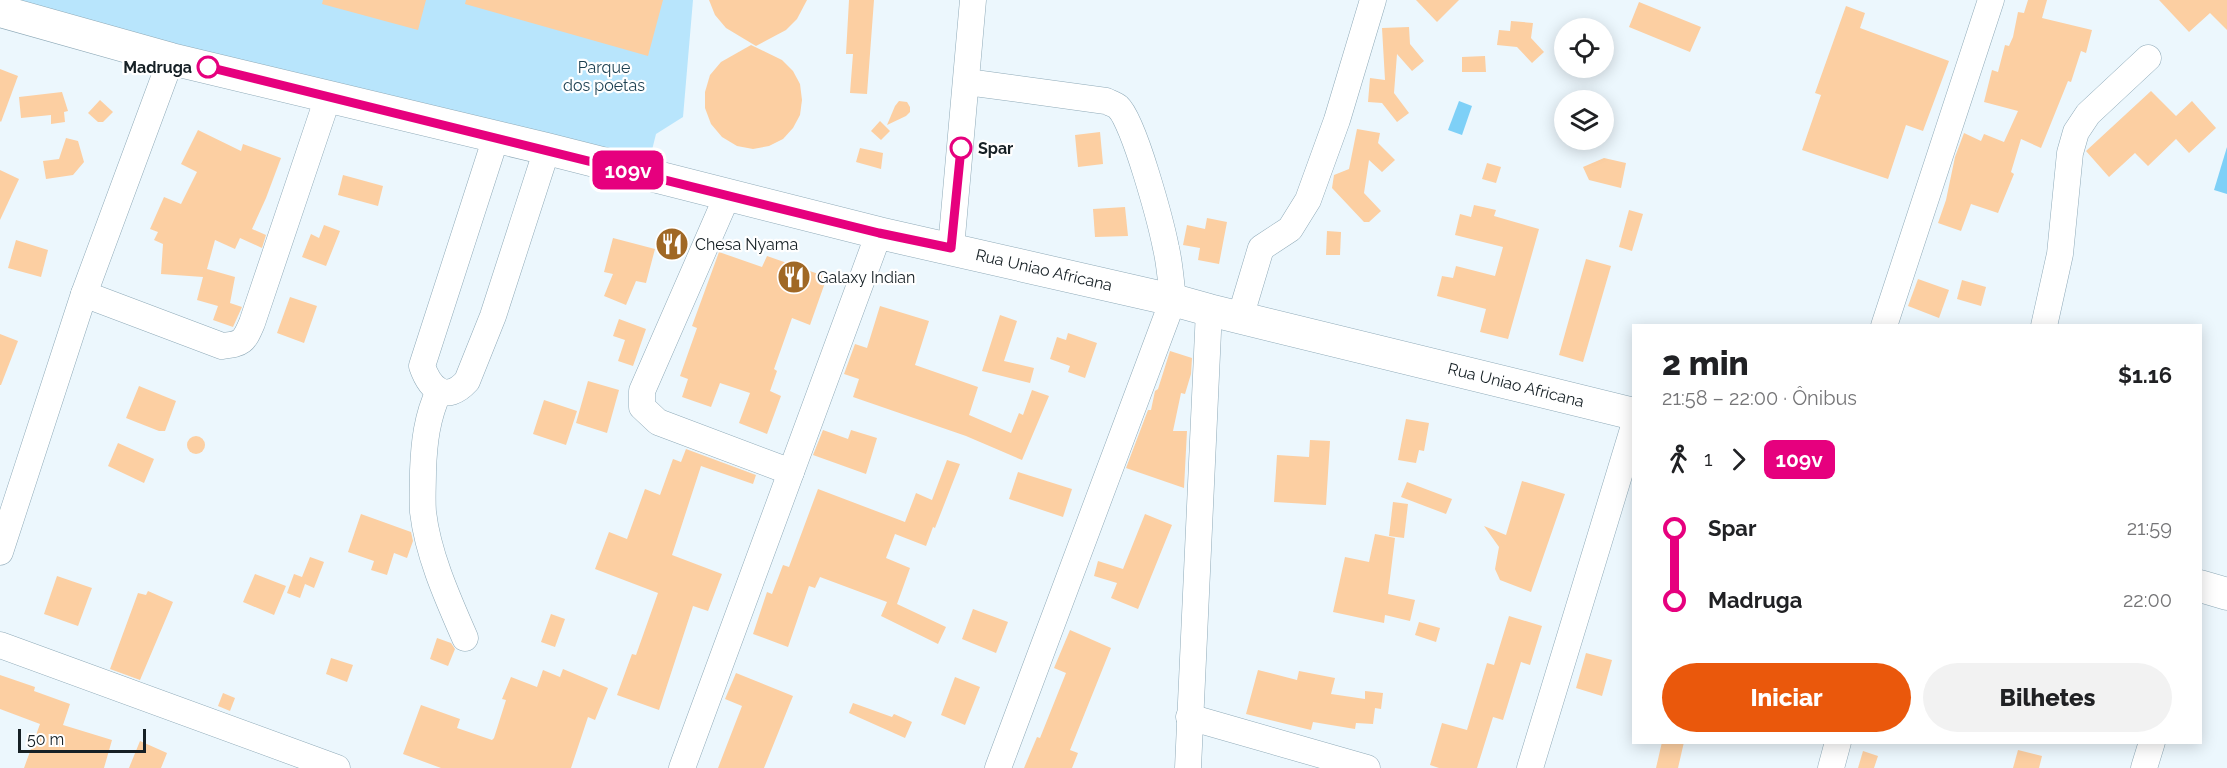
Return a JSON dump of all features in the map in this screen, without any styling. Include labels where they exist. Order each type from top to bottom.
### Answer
[{"type":"main road","name":"Rua Uniao Africana","points":[[0,11],[171,59],[548,149],[879,233],[1173,300],[1632,414]]},
{"type":"main road","points":[[2202,587],[2227,594]]},
{"type":"street","points":[[951,248],[973,0]]},
{"type":"street","points":[[1240,318],[1261,248],[1290,229],[1308,200],[1337,120],[1373,0]]},
{"type":"street","points":[[1885,324],[1991,0]]},
{"type":"street","points":[[2044,324],[2060,254],[2070,153],[2076,132],[2088,114],[2148,58]]},
{"type":"street","points":[[0,552],[84,294],[171,59]]},
{"type":"street","points":[[967,82],[1106,101],[1117,105],[1125,115],[1139,152],[1159,220],[1167,250],[1173,300],[998,768]]},
{"type":"street","points":[[84,294],[222,346],[238,344],[246,337],[252,323],[328,96]]},
{"type":"street","points":[[496,137],[422,366],[427,381],[439,391],[449,392],[460,389],[467,381],[493,316],[548,149]]},
{"type":"street","points":[[728,195],[642,391],[642,407],[658,422],[791,472]]},
{"type":"street","points":[[682,768],[879,233]]},
{"type":"street","points":[[1188,768],[1209,310]]},
{"type":"street","points":[[439,391],[426,430],[423,511],[428,537],[447,596],[465,638]]},
{"type":"street","points":[[1530,768],[1632,433]]},
{"type":"street","points":[[0,645],[303,762],[337,768]]},
{"type":"street","points":[[1189,717],[1367,768]]},
{"type":"street","points":[[1831,768],[1837,744]]},
{"type":"street","points":[[2144,768],[2151,744]]},
{"type":"green space","name":"Parque dos poetas","points":[[18,0],[693,0],[683,117],[656,134],[648,166],[13,14]]},
{"type":"shaded area","points":[[1459,101],[1472,106],[1462,135],[1448,130]]},
{"type":"shaded area","points":[[2227,147],[2227,194],[2214,190]]},
{"type":"building","points":[[323,0],[426,0],[418,30],[322,4]]},
{"type":"building","points":[[466,0],[663,0],[648,56],[465,4]]},
{"type":"building","points":[[709,0],[807,0],[797,19],[786,30],[756,46],[726,28],[715,15]]},
{"type":"building","points":[[849,0],[874,0],[867,94],[850,93],[853,54],[846,54]]},
{"type":"building","points":[[1416,0],[1459,0],[1437,22]]},
{"type":"building","points":[[2028,0],[2047,0],[2042,18],[2092,30],[2086,53],[2081,51],[2071,82],[2068,81],[2041,148],[2021,139],[2011,172],[2014,174],[1998,213],[1971,204],[1961,231],[1938,223],[1946,200],[1955,157],[1964,133],[1981,141],[1984,134],[2004,142],[2018,111],[1984,102],[1992,70],[1998,72],[2005,45],[2009,46],[2013,37],[2018,12],[2024,13]]},
{"type":"building","points":[[2159,0],[2227,0],[2227,30],[2210,13],[2189,32]]},
{"type":"building","points":[[1639,2],[1701,27],[1690,52],[1629,27]]},
{"type":"building","points":[[1846,6],[1865,13],[1860,28],[1949,61],[1923,131],[1906,125],[1888,179],[1802,150],[1821,95],[1815,93]]},
{"type":"building","points":[[1511,21],[1533,23],[1531,38],[1544,52],[1532,63],[1517,47],[1497,45],[1499,30],[1510,31]]},
{"type":"building","points":[[1409,27],[1410,44],[1424,61],[1412,71],[1397,54],[1394,93],[1409,113],[1397,122],[1382,103],[1368,102],[1370,78],[1385,80],[1382,28]]},
{"type":"building","points":[[751,45],[782,60],[793,71],[800,84],[802,100],[800,115],[793,128],[783,139],[769,146],[753,149],[737,146],[722,137],[711,124],[705,108],[705,92],[710,75],[721,62]]},
{"type":"building","points":[[1485,56],[1486,72],[1462,72],[1462,57]]},
{"type":"building","points":[[0,69],[18,76],[1,122],[0,121]]},
{"type":"building","points":[[2151,91],[2176,116],[2192,101],[2216,128],[2189,153],[2176,139],[2148,166],[2135,153],[2109,177],[2086,151]]},
{"type":"building","points":[[62,92],[68,111],[64,112],[65,122],[51,124],[51,115],[21,118],[19,97]]},
{"type":"building","points":[[100,100],[113,112],[103,122],[98,122],[88,113]]},
{"type":"building","points":[[899,101],[907,102],[910,112],[887,125],[895,106]]},
{"type":"building","points":[[880,121],[890,131],[881,140],[871,131]]},
{"type":"building","points":[[1357,129],[1380,133],[1378,143],[1395,160],[1382,172],[1369,160],[1364,193],[1381,211],[1369,222],[1364,222],[1332,188],[1334,175],[1349,169]]},
{"type":"building","points":[[198,130],[241,151],[243,144],[281,158],[252,229],[266,235],[262,248],[240,238],[235,249],[215,240],[207,269],[235,277],[230,303],[242,307],[233,327],[213,320],[218,306],[197,300],[203,277],[161,274],[163,244],[154,240],[158,232],[150,229],[164,197],[181,204],[197,172],[181,164]]},
{"type":"building","points":[[1100,132],[1103,164],[1078,167],[1075,135]]},
{"type":"building","points":[[66,138],[78,141],[84,162],[73,175],[46,179],[43,161],[59,159]]},
{"type":"building","points":[[860,148],[883,153],[881,169],[856,162]]},
{"type":"building","points":[[1604,158],[1626,163],[1621,188],[1589,180],[1583,167]]},
{"type":"building","points":[[1487,163],[1501,167],[1496,183],[1482,179]]},
{"type":"building","points":[[0,170],[19,179],[0,220]]},
{"type":"building","points":[[343,175],[383,186],[378,206],[338,195]]},
{"type":"building","points":[[1474,205],[1496,210],[1494,216],[1539,229],[1508,339],[1480,332],[1486,309],[1437,296],[1442,276],[1453,278],[1456,266],[1495,276],[1503,247],[1455,235],[1460,214],[1471,217]]},
{"type":"building","points":[[1125,207],[1128,236],[1095,237],[1093,209]]},
{"type":"building","points":[[1629,210],[1643,214],[1632,251],[1619,247]]},
{"type":"building","points":[[1207,218],[1227,222],[1219,264],[1198,260],[1200,248],[1183,245],[1187,225],[1205,229]]},
{"type":"building","points":[[324,225],[340,231],[326,266],[302,257],[311,234],[319,238]]},
{"type":"building","points":[[1327,231],[1341,232],[1340,255],[1326,255]]},
{"type":"building","points":[[613,238],[655,249],[646,283],[636,281],[626,305],[604,296],[613,274],[604,272]]},
{"type":"building","points":[[16,240],[48,250],[41,277],[8,268]]},
{"type":"building","points":[[719,252],[762,267],[767,256],[827,277],[810,325],[792,318],[774,369],[777,371],[770,391],[781,396],[767,434],[739,423],[750,393],[720,383],[711,407],[682,397],[688,379],[680,376],[697,328],[692,326]]},
{"type":"building","points":[[1586,259],[1611,266],[1583,362],[1559,355]]},
{"type":"building","points":[[1918,279],[1949,290],[1939,318],[1908,306]]},
{"type":"building","points":[[1962,280],[1986,287],[1981,306],[1957,299]]},
{"type":"building","points":[[290,297],[317,306],[304,343],[277,333]]},
{"type":"building","points":[[880,306],[929,321],[915,365],[978,387],[969,415],[1011,433],[1019,413],[1023,415],[1032,390],[1049,396],[1022,460],[966,436],[853,397],[859,379],[844,374],[855,344],[867,348]]},
{"type":"building","points":[[1000,315],[1017,321],[1004,361],[1034,368],[1030,383],[982,371]]},
{"type":"building","points":[[619,319],[646,329],[633,366],[618,361],[625,340],[613,336]]},
{"type":"building","points":[[1068,333],[1097,343],[1085,378],[1068,372],[1070,366],[1050,359],[1057,337],[1066,340]]},
{"type":"building","points":[[0,334],[18,341],[1,385],[0,385]]},
{"type":"building","points":[[1170,351],[1192,358],[1191,374],[1185,394],[1181,393],[1173,431],[1187,431],[1184,488],[1126,468],[1148,410],[1151,410],[1155,391],[1158,389]]},
{"type":"building","points":[[588,381],[619,390],[607,433],[576,423]]},
{"type":"building","points":[[139,386],[176,401],[165,431],[159,431],[126,418]]},
{"type":"building","points":[[544,400],[577,411],[566,445],[533,434]]},
{"type":"building","points":[[1406,419],[1429,423],[1424,451],[1419,450],[1416,463],[1398,460]]},
{"type":"building","points":[[823,430],[848,439],[851,430],[877,438],[866,474],[813,455]]},
{"type":"building","points":[[196,436],[202,439],[205,445],[202,451],[196,454],[190,451],[187,445],[190,439]]},
{"type":"building","points":[[1310,440],[1330,441],[1326,505],[1274,502],[1277,455],[1309,457]]},
{"type":"building","points":[[118,443],[154,459],[144,483],[108,466]]},
{"type":"building","points":[[686,449],[756,475],[753,484],[701,466],[672,555],[722,574],[708,611],[693,606],[659,710],[617,695],[632,654],[636,655],[658,593],[595,569],[609,532],[627,539],[645,489],[660,495],[673,459],[681,462]]},
{"type":"building","points":[[947,460],[960,464],[926,546],[895,534],[886,558],[910,568],[897,604],[946,627],[938,644],[881,616],[887,602],[820,577],[815,588],[809,586],[788,647],[753,634],[767,592],[772,594],[783,565],[789,567],[818,489],[905,522],[916,493],[932,500]]},
{"type":"building","points":[[1018,472],[1072,489],[1063,517],[1009,499]]},
{"type":"building","points":[[1522,481],[1565,494],[1531,592],[1500,580],[1495,569],[1499,547],[1484,526],[1506,535]]},
{"type":"building","points":[[1407,482],[1452,499],[1446,514],[1401,497]]},
{"type":"building","points":[[1393,502],[1408,504],[1404,538],[1389,536]]},
{"type":"building","points":[[361,514],[411,532],[413,541],[407,558],[394,553],[387,575],[371,570],[374,561],[348,552]]},
{"type":"building","points":[[1145,514],[1172,525],[1138,609],[1111,598],[1117,583],[1094,576],[1098,561],[1123,569]]},
{"type":"building","points":[[1375,534],[1395,538],[1388,594],[1415,600],[1410,621],[1385,615],[1384,623],[1333,612],[1345,557],[1369,562]]},
{"type":"building","points":[[310,557],[324,562],[314,588],[305,584],[300,598],[287,593],[294,574],[302,577]]},
{"type":"building","points":[[255,574],[286,586],[274,615],[243,602]]},
{"type":"building","points":[[57,576],[92,588],[78,626],[44,614]]},
{"type":"building","points":[[148,591],[173,602],[140,680],[110,669],[138,593],[146,595]]},
{"type":"building","points":[[973,609],[1008,622],[996,653],[962,639]]},
{"type":"building","points":[[551,614],[565,619],[555,647],[541,642]]},
{"type":"building","points":[[1509,616],[1542,626],[1530,665],[1521,662],[1503,720],[1493,717],[1477,768],[1439,768],[1430,765],[1442,723],[1467,730],[1487,663],[1494,665]]},
{"type":"building","points":[[1419,622],[1440,628],[1436,642],[1415,635]]},
{"type":"building","points":[[1070,630],[1111,648],[1070,750],[1078,753],[1072,768],[1024,768],[1037,737],[1040,738],[1066,673],[1054,668]]},
{"type":"building","points":[[437,638],[451,643],[455,649],[448,666],[430,659]]},
{"type":"building","points":[[1586,653],[1612,660],[1602,696],[1576,688]]},
{"type":"building","points":[[331,658],[353,665],[347,682],[326,674]]},
{"type":"building","points":[[563,669],[608,688],[595,720],[588,717],[571,768],[441,768],[403,754],[421,705],[460,719],[457,728],[492,740],[506,700],[502,699],[511,677],[537,687],[543,670],[560,677]]},
{"type":"building","points":[[1258,670],[1297,680],[1299,671],[1335,678],[1331,694],[1365,699],[1365,691],[1383,693],[1381,709],[1375,708],[1373,724],[1356,723],[1355,729],[1313,722],[1311,730],[1246,714]]},
{"type":"building","points":[[736,673],[793,696],[764,768],[718,768],[742,706],[725,699]]},
{"type":"building","points":[[0,675],[35,687],[34,691],[70,704],[63,725],[112,740],[104,768],[24,768],[40,724],[0,709]]},
{"type":"building","points":[[955,677],[980,687],[965,725],[941,715]]},
{"type":"building","points":[[223,693],[235,698],[230,711],[218,706]]},
{"type":"building","points":[[853,703],[892,717],[894,714],[912,722],[905,738],[849,713]]},
{"type":"building","points":[[140,741],[167,753],[161,768],[129,768]]},
{"type":"building","points":[[1662,744],[1684,744],[1678,768],[1656,768]]},
{"type":"building","points":[[2018,750],[2042,756],[2039,768],[2013,768]]},
{"type":"building","points":[[1863,751],[1878,756],[1874,768],[1858,768]]},
{"type":"bus line","name":"109v","points":[[208,67],[879,233],[951,248],[961,148]]},
{"type":"place","name":"Madruga","points":[[208,67]]},
{"type":"place","name":"Spar","points":[[961,148]]},
{"type":"place","name":"Chesa Nyama","points":[[672,244]]},
{"type":"place","name":"Galaxy Indian","points":[[794,277]]}]
